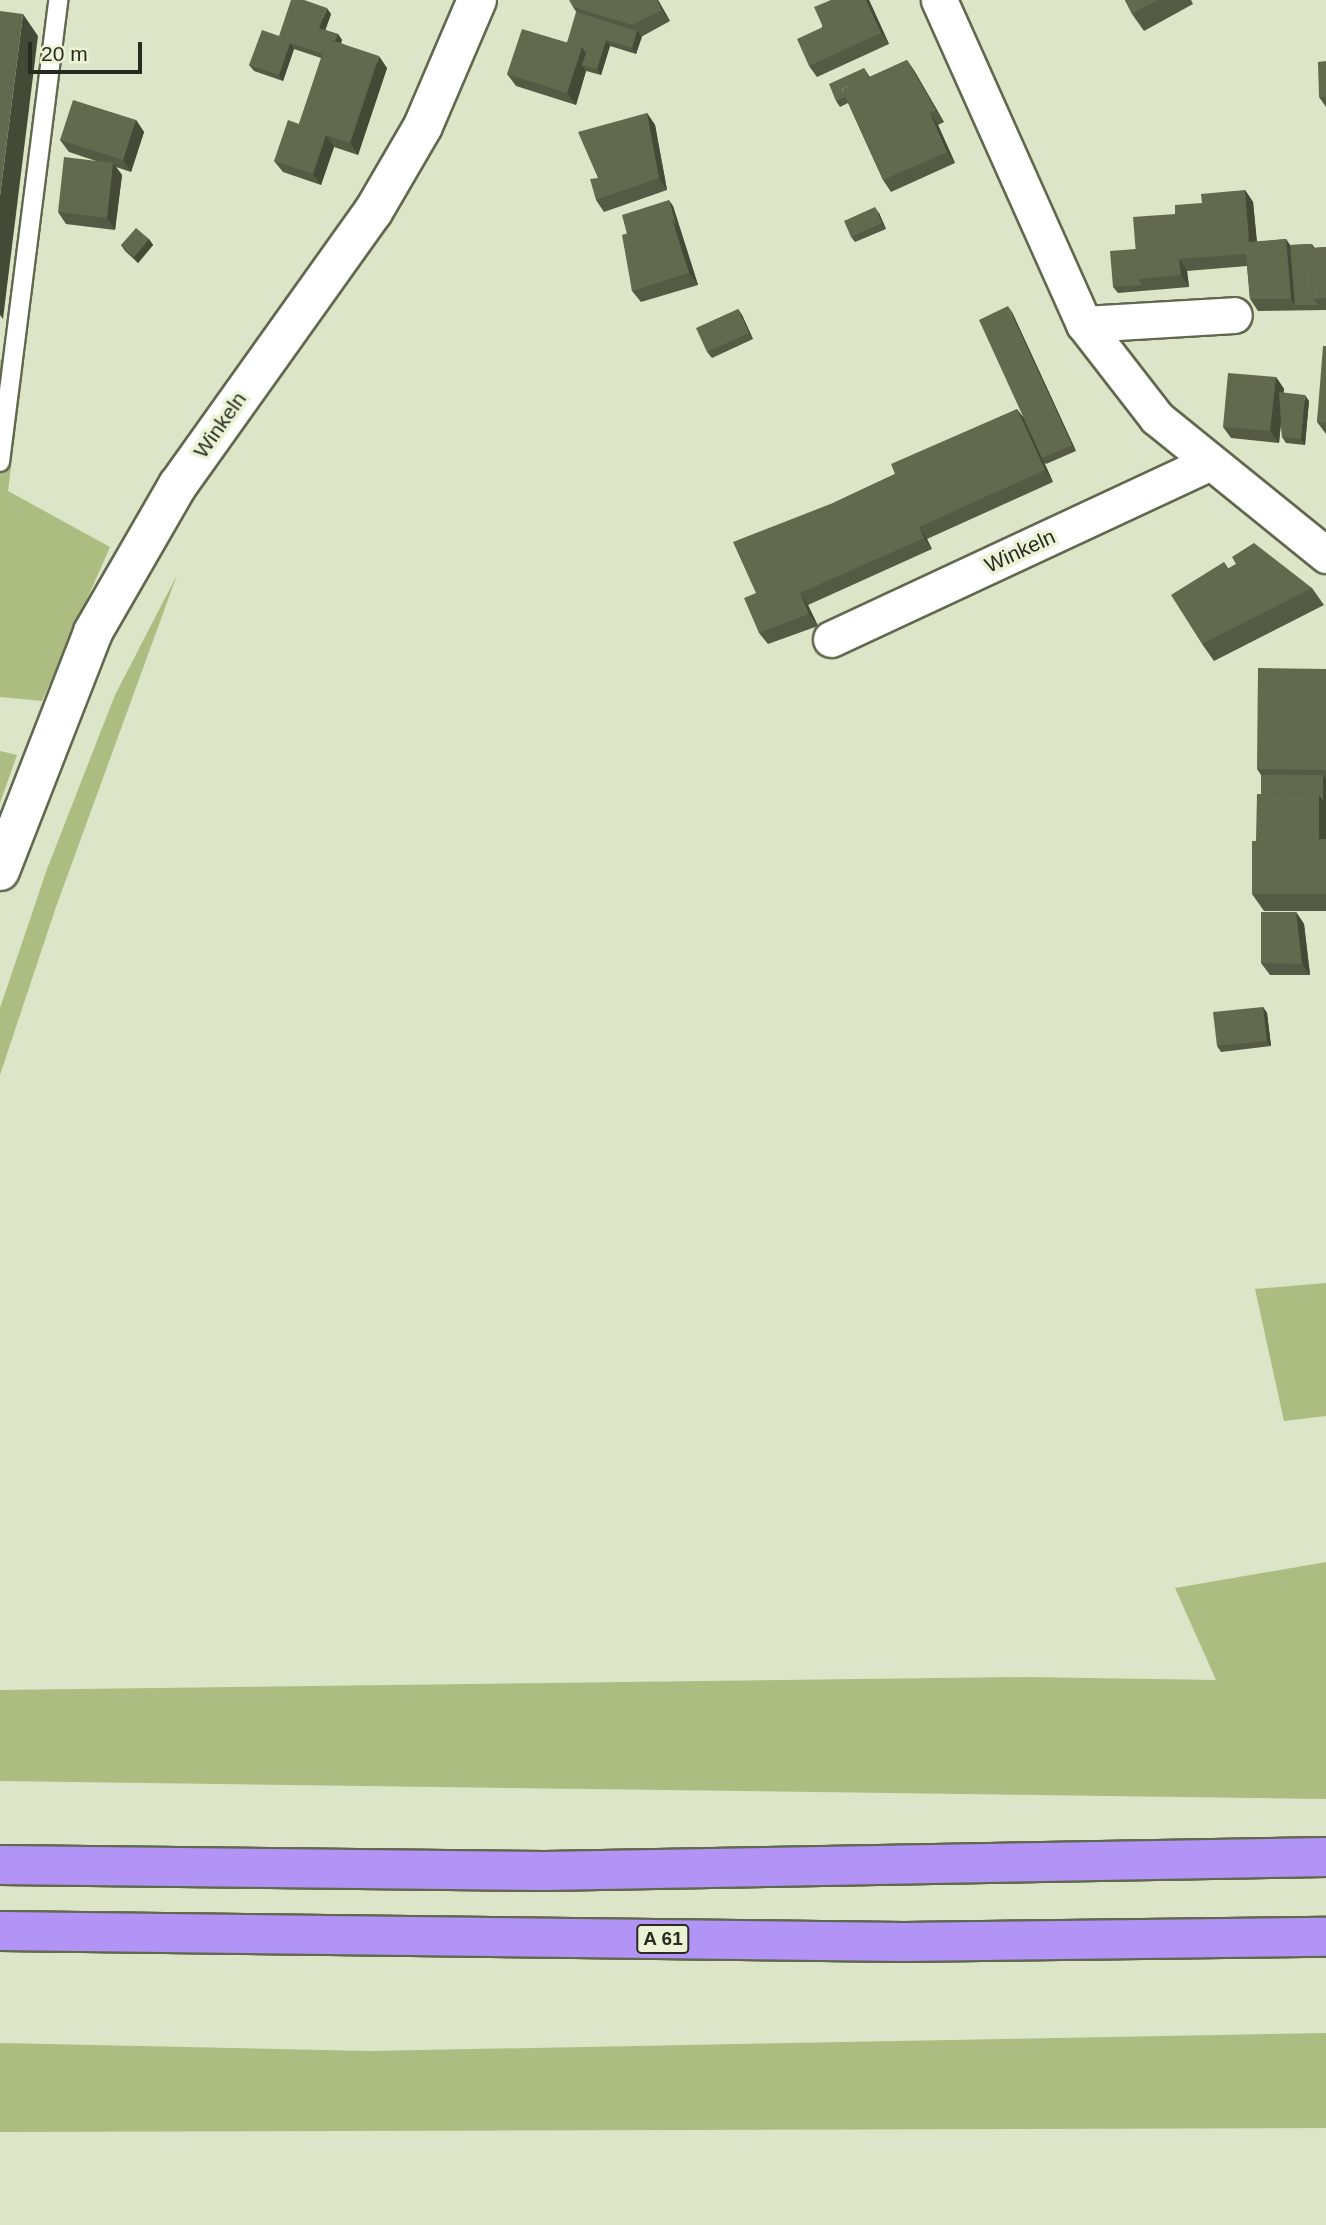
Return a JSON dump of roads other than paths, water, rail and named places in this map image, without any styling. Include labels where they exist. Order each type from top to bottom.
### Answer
[{"type":"highway","points":[[0,1865],[545,1871],[1326,1857]]},
{"type":"highway","name":"A 61","points":[[0,1931],[904,1942],[1326,1937]]},
{"type":"street","name":"Winkeln","points":[[0,871],[93,632],[178,485],[373,212],[423,125],[477,0]]},
{"type":"street","points":[[939,0],[1084,324],[1157,418],[1208,463],[1326,555]]},
{"type":"street","points":[[1084,324],[1234,315]]},
{"type":"street","name":"Winkeln","points":[[831,639],[1208,463]]},
{"type":"lane","points":[[0,462],[58,0]]}]
